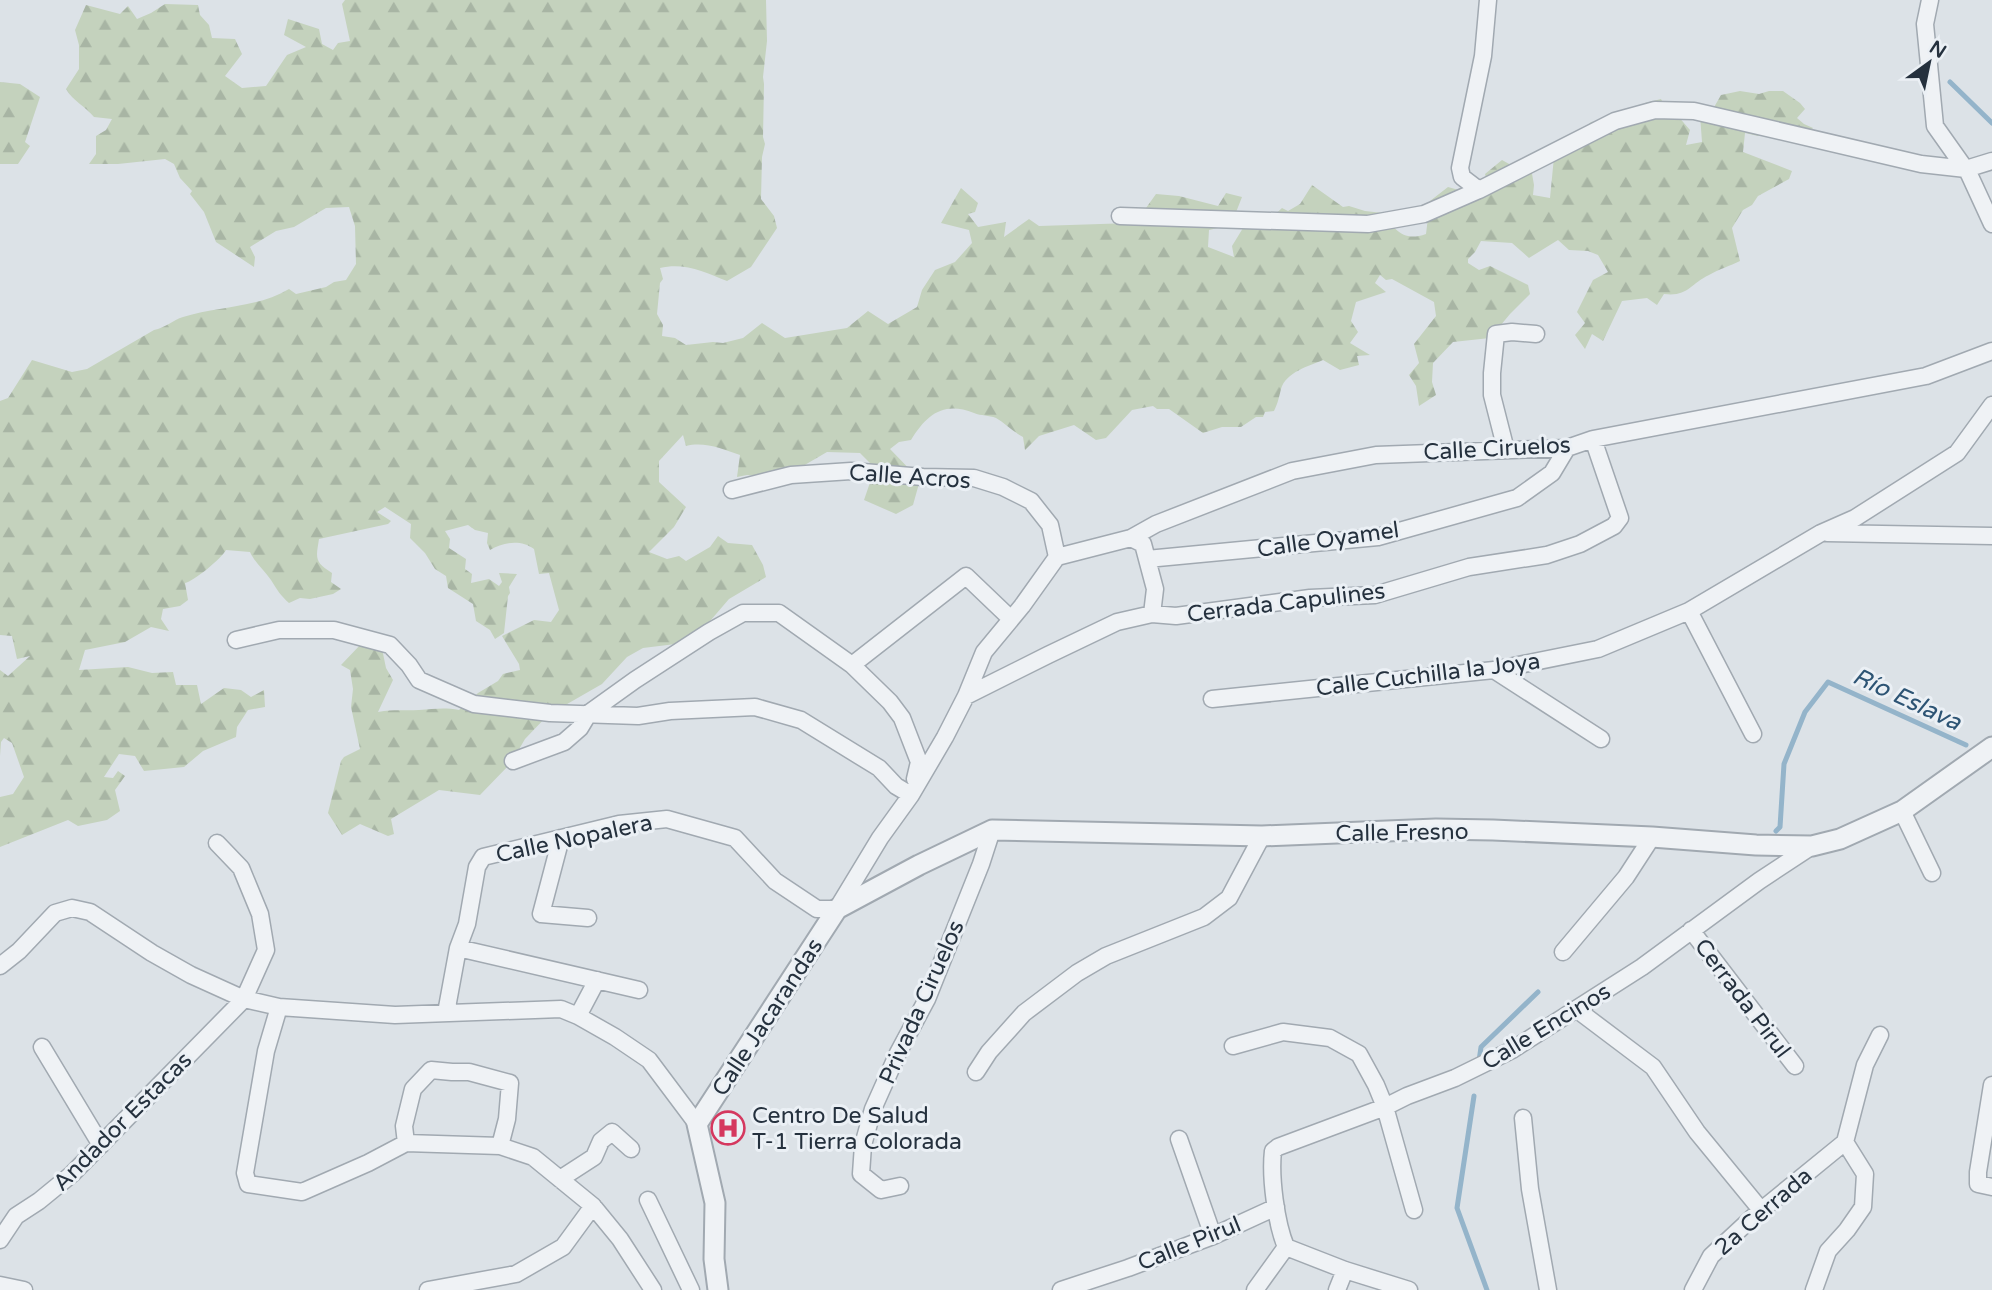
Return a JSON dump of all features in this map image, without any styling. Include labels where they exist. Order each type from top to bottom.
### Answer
[{"type":"street","points":[[1479,190],[1462,177],[1460,168],[1483,56],[1488,0]]},
{"type":"street","points":[[1930,0],[1925,24],[1934,126],[1966,169],[1992,224]]},
{"type":"street","points":[[1120,216],[1368,224],[1424,214],[1479,190],[1615,121],[1655,110],[1693,111],[1921,164],[1966,169],[1992,160]]},
{"type":"street","points":[[1506,450],[1492,395],[1496,334],[1536,334]]},
{"type":"street","name":"Calle Ciruelos","points":[[1131,538],[1156,524],[1292,471],[1376,455],[1567,448],[1593,439],[1926,376],[1992,351]]},
{"type":"street","points":[[1821,533],[1855,518],[1957,453],[1992,405]]},
{"type":"street","name":"Cerrada Capulines","points":[[966,696],[1116,622],[1152,614],[1176,616],[1310,598],[1375,595],[1469,567],[1547,555],[1580,544],[1614,526],[1620,518],[1593,439]]},
{"type":"street","name":"Calle Oyamel","points":[[1147,559],[1378,537],[1517,498],[1552,473],[1567,448]]},
{"type":"street","name":"Calle Acros","points":[[732,490],[791,475],[851,471],[974,478],[1003,487],[1031,501],[1050,525],[1057,556]]},
{"type":"street","points":[[1821,533],[1992,536]]},
{"type":"street","name":"Calle Cuchilla la Joya","points":[[1212,699],[1494,670],[1598,649],[1689,611],[1821,533]]},
{"type":"street","points":[[1057,556],[1131,538],[1143,544],[1155,589],[1152,614]]},
{"type":"street","name":"Calle Jacarandas","points":[[697,1124],[911,794],[945,737],[984,652],[1012,619],[1057,556]]},
{"type":"street","points":[[852,665],[966,576],[1012,619]]},
{"type":"street","points":[[1689,611],[1753,734]]},
{"type":"street","points":[[236,640],[279,630],[334,630],[390,645],[419,680],[474,704],[550,713],[589,713],[638,716],[670,711],[755,707],[802,720],[879,768],[896,786],[911,794],[919,762],[902,718],[883,695],[852,665],[779,613],[743,613],[687,646],[589,713],[580,728],[564,742],[513,761]]},
{"type":"street","points":[[1494,670],[1601,739]]},
{"type":"street","name":"Calle Encinos","points":[[1286,1247],[1276,1207],[1272,1159],[1273,1151],[1278,1147],[1455,1078],[1512,1050],[1643,967],[1759,881],[1812,846],[1840,839],[1902,811],[1992,747]]},
{"type":"street","points":[[1902,811],[1932,873]]},
{"type":"street","name":"Calle Nopalera","points":[[446,1013],[477,867],[483,857],[619,824],[667,819],[736,838],[775,881],[817,909],[837,909]]},
{"type":"street","name":"Calle Fresno","points":[[992,830],[1262,836],[1436,829],[1493,830],[1812,846]]},
{"type":"street","name":"Calle Jacarandas","points":[[837,909],[992,830]]},
{"type":"street","name":"Privada Ciruelos","points":[[900,1186],[881,1189],[861,1174],[863,1145],[873,1110],[927,999],[982,864],[992,830]]},
{"type":"street","points":[[976,1072],[989,1052],[1024,1013],[1077,973],[1106,956],[1204,917],[1229,898],[1262,836]]},
{"type":"street","points":[[1563,952],[1626,877],[1652,837]]},
{"type":"street","points":[[561,838],[541,914],[588,918]]},
{"type":"street","points":[[217,843],[241,868],[260,914],[266,950],[244,999]]},
{"type":"street","points":[[0,965],[19,951],[55,913],[72,908],[90,912],[191,975],[244,999],[279,1007],[395,1015],[561,1009],[578,1016],[649,1060],[697,1124],[715,1203],[714,1259],[718,1290]]},
{"type":"street","name":"Cerrada Pirul","points":[[1691,930],[1795,1066]]},
{"type":"street","points":[[458,948],[639,990]]},
{"type":"street","points":[[578,1016],[597,980]]},
{"type":"street","name":"Andador Estacas","points":[[0,1240],[16,1216],[72,1174],[244,999]]},
{"type":"street","points":[[279,1007],[264,1065],[245,1173],[248,1184],[302,1192],[406,1143],[500,1146],[533,1157],[593,1206],[620,1239],[653,1290]]},
{"type":"street","points":[[1576,1009],[1653,1067],[1697,1132],[1761,1210]]},
{"type":"street","points":[[1233,1046],[1283,1032],[1330,1038],[1359,1054],[1385,1107],[1414,1210]]},
{"type":"street","points":[[1814,1290],[1828,1251],[1863,1208],[1865,1174],[1845,1142],[1865,1065],[1880,1035]]},
{"type":"street","points":[[42,1047],[101,1145]]},
{"type":"street","points":[[406,1143],[404,1125],[413,1089],[431,1070],[469,1072],[510,1083],[500,1146]]},
{"type":"street","points":[[1985,1186],[1978,1171],[1992,1085]]},
{"type":"street","points":[[1522,1118],[1530,1189],[1548,1290]]},
{"type":"street","points":[[560,1179],[594,1157],[601,1141],[612,1132],[631,1149]]},
{"type":"street","points":[[1179,1139],[1213,1236]]},
{"type":"street","name":"2a Cerrada","points":[[1693,1290],[1710,1256],[1761,1210],[1845,1142]]},
{"type":"street","points":[[648,1200],[691,1290]]},
{"type":"street","points":[[428,1290],[516,1274],[563,1247],[593,1206]]},
{"type":"street","name":"Calle Pirul","points":[[1062,1290],[1141,1264],[1213,1236],[1276,1207]]},
{"type":"street","points":[[669,1246],[679,1290]]},
{"type":"street","points":[[1255,1290],[1286,1247],[1345,1270],[1409,1290]]},
{"type":"street","points":[[1337,1290],[1345,1270]]},
{"type":"street","points":[[0,1285],[23,1290]]},
{"type":"green space","points":[[345,0],[766,0],[767,41],[763,77],[765,144],[761,199],[774,216],[777,228],[751,267],[727,281],[686,267],[660,268],[663,279],[660,283],[657,314],[663,325],[662,336],[675,338],[686,345],[723,343],[743,338],[762,323],[785,338],[847,328],[868,311],[888,324],[917,307],[922,290],[935,270],[955,262],[972,243],[969,230],[941,223],[961,188],[978,203],[975,212],[968,214],[978,227],[1006,222],[1004,237],[1029,219],[1039,226],[1131,223],[1156,194],[1179,196],[1218,206],[1226,193],[1242,197],[1231,225],[1209,230],[1208,247],[1234,257],[1232,246],[1243,228],[1257,218],[1269,220],[1282,208],[1288,211],[1300,204],[1312,185],[1343,207],[1383,213],[1400,233],[1411,236],[1426,234],[1430,201],[1448,187],[1473,194],[1487,182],[1485,174],[1502,160],[1511,165],[1531,168],[1533,195],[1550,198],[1554,157],[1591,122],[1622,117],[1645,103],[1661,99],[1667,110],[1677,115],[1690,130],[1686,145],[1702,142],[1700,115],[1713,109],[1721,95],[1740,91],[1759,94],[1783,91],[1805,109],[1797,118],[1813,128],[1807,135],[1772,127],[1758,136],[1745,133],[1743,152],[1792,171],[1789,179],[1758,196],[1752,205],[1743,210],[1732,228],[1740,261],[1713,273],[1684,292],[1664,294],[1657,305],[1647,298],[1622,301],[1603,341],[1592,334],[1585,349],[1575,335],[1585,323],[1577,312],[1593,280],[1608,272],[1598,255],[1588,251],[1569,250],[1558,240],[1529,258],[1512,243],[1481,241],[1468,263],[1479,270],[1490,266],[1528,285],[1530,294],[1490,338],[1453,342],[1433,363],[1432,382],[1436,395],[1419,406],[1416,386],[1409,375],[1419,363],[1414,344],[1436,316],[1434,302],[1380,275],[1375,283],[1386,292],[1356,302],[1351,321],[1358,332],[1350,343],[1370,355],[1357,356],[1359,365],[1340,370],[1323,360],[1299,370],[1284,383],[1274,411],[1265,412],[1263,417],[1256,417],[1241,427],[1222,427],[1203,433],[1169,409],[1157,409],[1153,406],[1132,410],[1106,438],[1096,440],[1074,425],[1039,436],[1025,450],[1023,437],[996,418],[954,408],[945,409],[923,423],[911,440],[899,442],[890,449],[920,480],[913,505],[896,514],[864,500],[875,468],[860,453],[827,452],[775,478],[747,475],[737,477],[740,455],[707,445],[686,446],[683,435],[659,461],[659,482],[686,507],[674,527],[649,552],[667,559],[679,556],[686,561],[710,547],[718,536],[728,543],[752,545],[766,577],[729,599],[692,642],[643,648],[627,657],[602,684],[548,715],[525,739],[511,763],[480,795],[439,790],[391,819],[394,834],[388,836],[360,824],[342,835],[328,813],[341,761],[360,749],[351,707],[353,689],[350,670],[341,665],[362,643],[380,639],[386,668],[393,680],[378,712],[439,708],[459,710],[478,693],[498,681],[503,674],[520,670],[502,636],[534,620],[551,622],[559,610],[549,573],[539,574],[534,549],[529,546],[512,543],[490,550],[487,543],[488,533],[468,525],[445,531],[450,539],[449,548],[466,559],[465,569],[472,574],[471,583],[489,579],[499,586],[502,582],[499,573],[517,574],[509,587],[504,633],[495,639],[490,630],[476,621],[473,604],[448,588],[446,576],[435,569],[425,553],[410,538],[411,524],[385,507],[377,512],[391,521],[388,524],[319,539],[319,562],[332,573],[331,582],[341,589],[333,594],[310,599],[300,598],[289,603],[250,552],[226,550],[207,569],[185,583],[188,600],[180,606],[163,609],[161,619],[169,631],[151,627],[125,642],[85,650],[79,670],[128,667],[152,673],[173,672],[176,685],[197,685],[201,704],[224,688],[241,690],[251,697],[264,690],[265,707],[248,710],[237,727],[236,737],[203,751],[184,767],[144,771],[135,756],[119,754],[104,777],[113,778],[118,771],[125,776],[115,790],[120,811],[107,820],[78,826],[68,820],[0,847],[0,797],[13,794],[24,777],[12,743],[4,738],[0,756],[0,670],[8,676],[30,656],[17,659],[12,636],[0,635],[0,401],[8,398],[32,360],[72,372],[87,369],[179,318],[264,300],[289,289],[296,294],[326,287],[346,280],[356,264],[355,226],[349,207],[326,208],[294,227],[276,231],[250,247],[255,257],[254,267],[216,242],[204,212],[190,194],[192,191],[180,178],[174,164],[165,159],[89,164],[96,154],[96,136],[106,130],[112,119],[94,117],[66,89],[79,69],[79,45],[75,30],[86,5],[120,14],[128,6],[137,19],[165,4],[198,5],[200,15],[209,25],[212,38],[235,39],[242,54],[225,76],[242,88],[266,86],[287,55],[306,47],[284,35],[288,19],[319,29],[322,44],[333,50],[338,43],[350,41],[342,4]]},
{"type":"green space","points":[[0,82],[20,84],[40,97],[25,142],[30,146],[18,164],[0,164]]},
{"type":"waterway","name":"Río Eslava","points":[[1950,82],[1992,123]]},
{"type":"waterway","name":"Río Eslava","points":[[1776,831],[1780,827],[1784,764],[1805,712],[1828,682],[1966,745]]},
{"type":"waterway","name":"Río Eslava","points":[[1479,1061],[1481,1047],[1538,992]]},
{"type":"waterway","name":"Río Eslava","points":[[1474,1096],[1457,1208],[1487,1290]]},
{"type":"place","name":"Centro De Salud T-1 Tierra Colorada","points":[[728,1128]]}]
